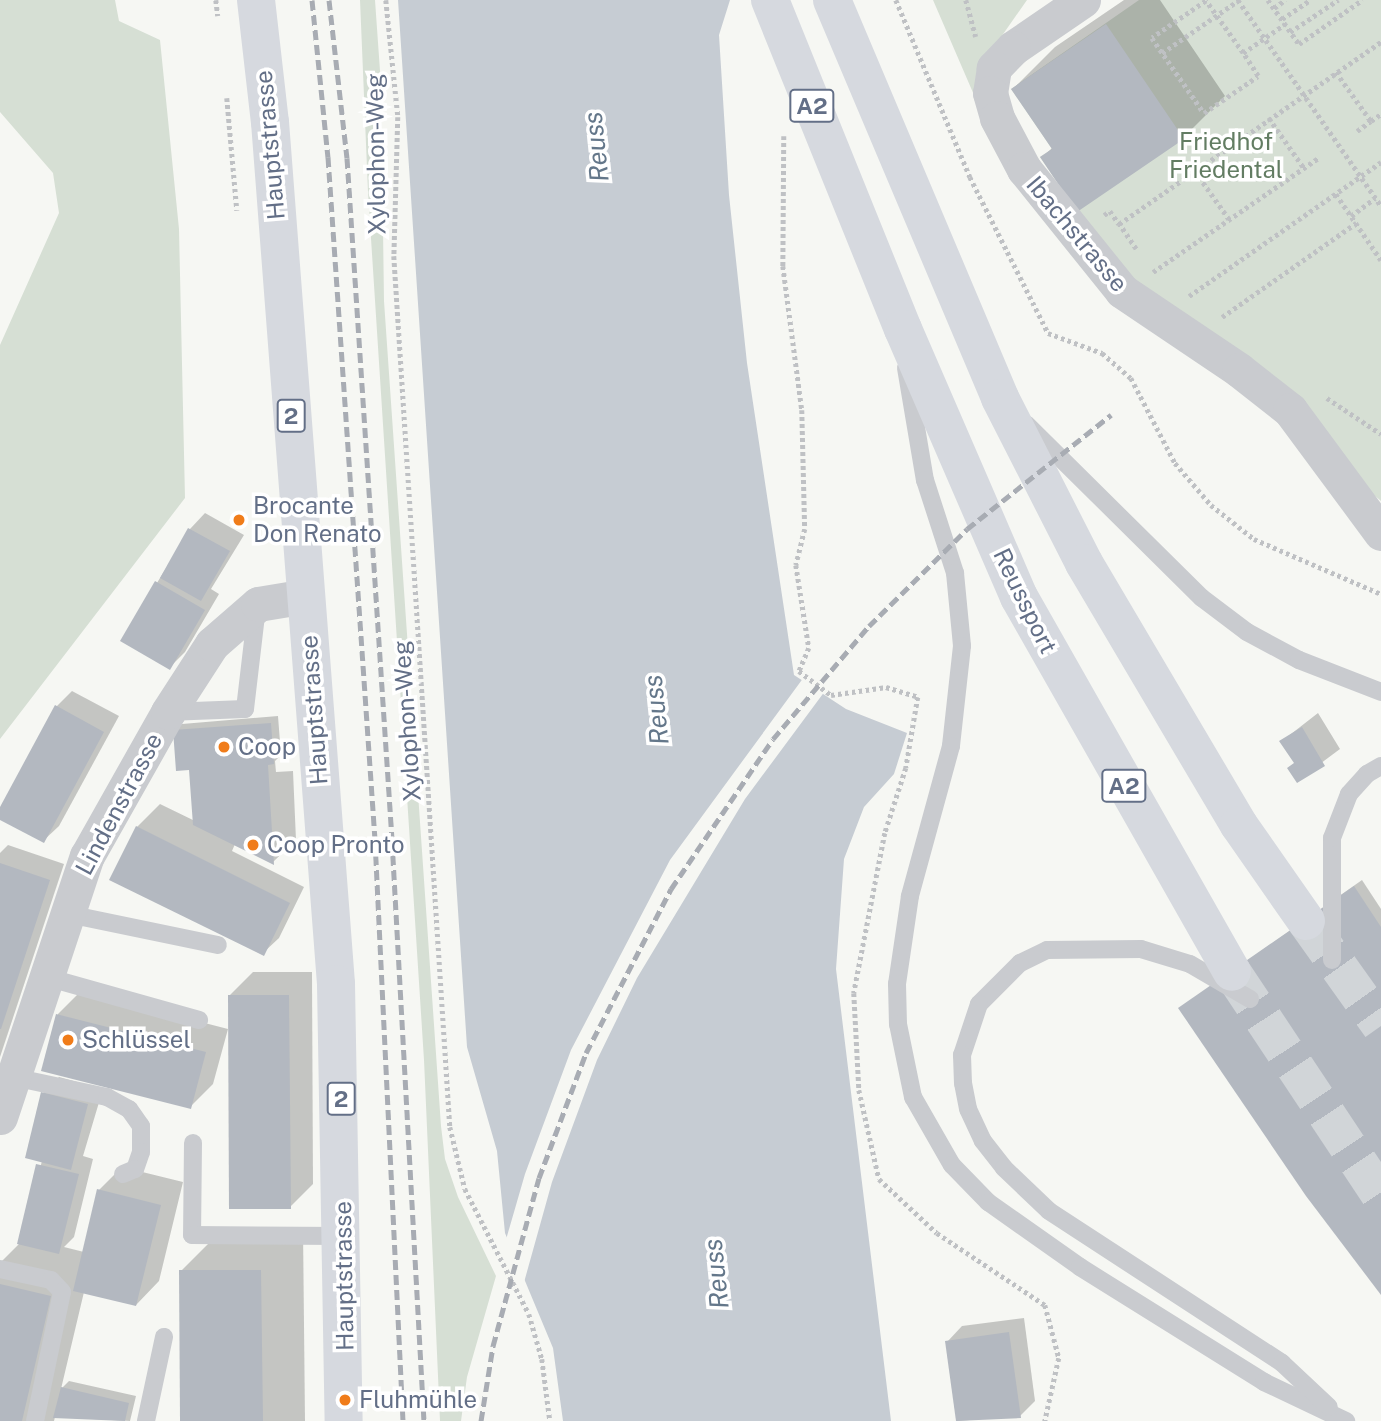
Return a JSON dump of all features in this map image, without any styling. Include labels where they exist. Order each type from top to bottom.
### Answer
[{"type":"main road","name":"Hauptstrasse","points":[[256,0],[270,122],[336,984],[344,1236],[344,1421]]},
{"type":"main road","name":"Reussport","points":[[770,0],[903,329],[1019,597],[1241,985]]},
{"type":"main road","name":"A2","points":[[832,0],[1000,398],[1084,563],[1240,825],[1306,921]]},
{"type":"street","name":"Ibachstrasse","points":[[1083,0],[1013,48],[994,68],[990,93],[996,118],[1024,169],[1122,291],[1240,370],[1290,410],[1381,533]]},
{"type":"street","points":[[258,604],[306,596]]},
{"type":"street","name":"Lindenstrasse","points":[[0,1117],[87,856],[168,712],[212,644],[258,604]]},
{"type":"lane","points":[[903,329],[916,437],[955,573],[962,646],[951,746],[910,896],[897,984],[898,1024],[913,1097],[952,1165],[988,1202],[1080,1267],[1264,1382],[1344,1420]]},
{"type":"lane","points":[[1000,398],[1135,536],[1202,598],[1247,632],[1299,660],[1381,692]]},
{"type":"lane","points":[[168,712],[245,709],[258,604]]},
{"type":"lane","points":[[1332,960],[1332,838],[1349,794],[1367,774],[1381,765]]},
{"type":"lane","points":[[68,914],[218,945]]},
{"type":"lane","points":[[1241,985],[1165,955],[1141,949],[1089,947],[1047,950],[1020,963],[979,1004],[962,1055],[968,1109],[983,1141],[1003,1168],[1049,1211],[1282,1363],[1344,1420]]},
{"type":"lane","points":[[46,977],[199,1020]]},
{"type":"lane","points":[[13,1077],[107,1097],[129,1109],[141,1126],[141,1152],[135,1169],[123,1174]]},
{"type":"lane","points":[[193,1143],[191,1235],[344,1236]]},
{"type":"lane","points":[[0,1269],[51,1280],[62,1292],[35,1421]]},
{"type":"lane","points":[[146,1421],[163,1337]]},
{"type":"path","points":[[216,0],[219,25]]},
{"type":"path","name":"Xylophon-Weg","points":[[386,0],[398,117],[394,256],[450,1127],[465,1189],[528,1314],[542,1359],[550,1421]]},
{"type":"path","points":[[896,0],[970,177],[1048,333],[1102,353],[1131,378],[1175,463],[1222,514],[1254,539],[1381,594]]},
{"type":"path","points":[[1163,53],[1239,0],[1381,206]]},
{"type":"path","points":[[1268,0],[1298,44],[1362,0]]},
{"type":"path","points":[[1274,8],[1285,0]]},
{"type":"path","points":[[1242,53],[1310,0]]},
{"type":"path","points":[[1290,32],[1338,0]]},
{"type":"path","points":[[1206,1],[1258,76],[1204,113],[1163,53],[1152,38],[1206,1]]},
{"type":"path","points":[[1139,253],[1119,224],[1381,41]]},
{"type":"path","points":[[1336,72],[1371,121]]},
{"type":"path","points":[[227,92],[237,215]]},
{"type":"path","points":[[1357,131],[1381,114]]},
{"type":"path","points":[[1269,118],[1304,168]]},
{"type":"path","points":[[784,132],[783,266],[803,423],[805,529],[796,565],[809,648],[799,671],[831,695],[886,687],[918,697],[906,768],[885,833],[854,993],[859,1090],[879,1179],[937,1233],[1045,1305],[1059,1358],[1045,1421]]},
{"type":"path","points":[[1153,273],[1318,158]]},
{"type":"path","points":[[1190,296],[1381,162]]},
{"type":"path","points":[[1195,171],[1229,219]]},
{"type":"path","points":[[1336,194],[1381,260]]},
{"type":"path","points":[[1351,216],[1376,198]]},
{"type":"path","points":[[1212,323],[1356,223]]},
{"type":"path","points":[[1146,263],[1159,282]]},
{"type":"green space","points":[[0,0],[115,0],[119,21],[160,40],[179,229],[185,498],[0,739],[0,345],[59,213],[53,173],[0,112]]},
{"type":"green space","points":[[360,0],[375,0],[381,85],[384,301],[441,1126],[445,1159],[458,1197],[496,1276],[467,1377],[461,1421],[440,1421],[424,1060],[368,192]]},
{"type":"green space","points":[[933,0],[1027,0],[999,40],[974,95]]},
{"type":"green space","name":"Friedhof Friedental","points":[[1139,0],[1381,0],[1381,501],[1121,276],[1040,157],[1052,149],[1011,89]]},
{"type":"water","name":"Reuss","points":[[398,0],[730,0],[719,35],[729,195],[747,363],[794,675],[846,709],[907,733],[894,774],[864,807],[844,859],[836,969],[891,1421],[563,1421],[553,1348],[505,1233],[497,1151],[467,1047]]},
{"type":"pier","points":[[804,677],[825,691],[745,799],[637,978],[597,1060],[552,1182],[523,1286],[505,1243],[525,1174],[571,1050],[670,860]]},
{"type":"building","points":[[1106,24],[1184,139],[1077,212],[1040,157],[1052,149],[1011,89]]},
{"type":"building","points":[[188,528],[230,551],[201,601],[160,578]]},
{"type":"building","points":[[155,581],[205,610],[170,670],[120,641]]},
{"type":"building","points":[[55,705],[104,732],[44,843],[0,820],[0,807]]},
{"type":"building","name":"Coop","points":[[271,723],[274,764],[268,765],[274,865],[193,825],[189,770],[176,771],[173,730]]},
{"type":"building","points":[[1302,727],[1325,766],[1297,783],[1287,768],[1294,763],[1279,741]]},
{"type":"building","points":[[136,826],[290,903],[264,956],[109,880]]},
{"type":"building","points":[[0,863],[50,880],[1,1029],[0,1029]]},
{"type":"building","points":[[1354,886],[1381,927],[1381,1295],[1306,1196],[1178,1008]]},
{"type":"building","points":[[228,995],[289,995],[291,1209],[229,1209]]},
{"type":"building","points":[[56,1014],[206,1052],[191,1109],[41,1071]]},
{"type":"building","points":[[41,1092],[88,1104],[71,1170],[25,1158]]},
{"type":"building","points":[[36,1164],[79,1174],[59,1254],[17,1244]]},
{"type":"building","points":[[97,1189],[161,1205],[136,1306],[73,1291]]},
{"type":"building","points":[[179,1270],[261,1270],[263,1421],[180,1421]]},
{"type":"building","points":[[0,1284],[51,1296],[22,1421],[0,1421]]},
{"type":"building","points":[[1009,1332],[1021,1418],[956,1421],[945,1341]]},
{"type":"building","points":[[61,1387],[129,1403],[125,1421],[53,1418]]},
{"type":"tunnel","points":[[1306,921],[1381,1026]]},
{"type":"tunnel","points":[[1232,972],[1381,1196]]},
{"type":"railway","points":[[312,0],[328,157],[375,840],[403,1421]]},
{"type":"railway","points":[[329,0],[347,158],[392,840],[424,1421]]},
{"type":"railway","points":[[481,1421],[493,1346],[539,1178],[586,1053],[671,889],[773,739],[869,626],[967,529],[1111,415]]},
{"type":"place","name":"Brocante Don Renato","points":[[239,520]]},
{"type":"place","name":"Coop","points":[[224,747]]},
{"type":"place","name":"Coop Pronto","points":[[253,845]]},
{"type":"place","name":"Schlüssel","points":[[68,1040]]},
{"type":"place","name":"Fluhmühle","points":[[345,1400]]}]
